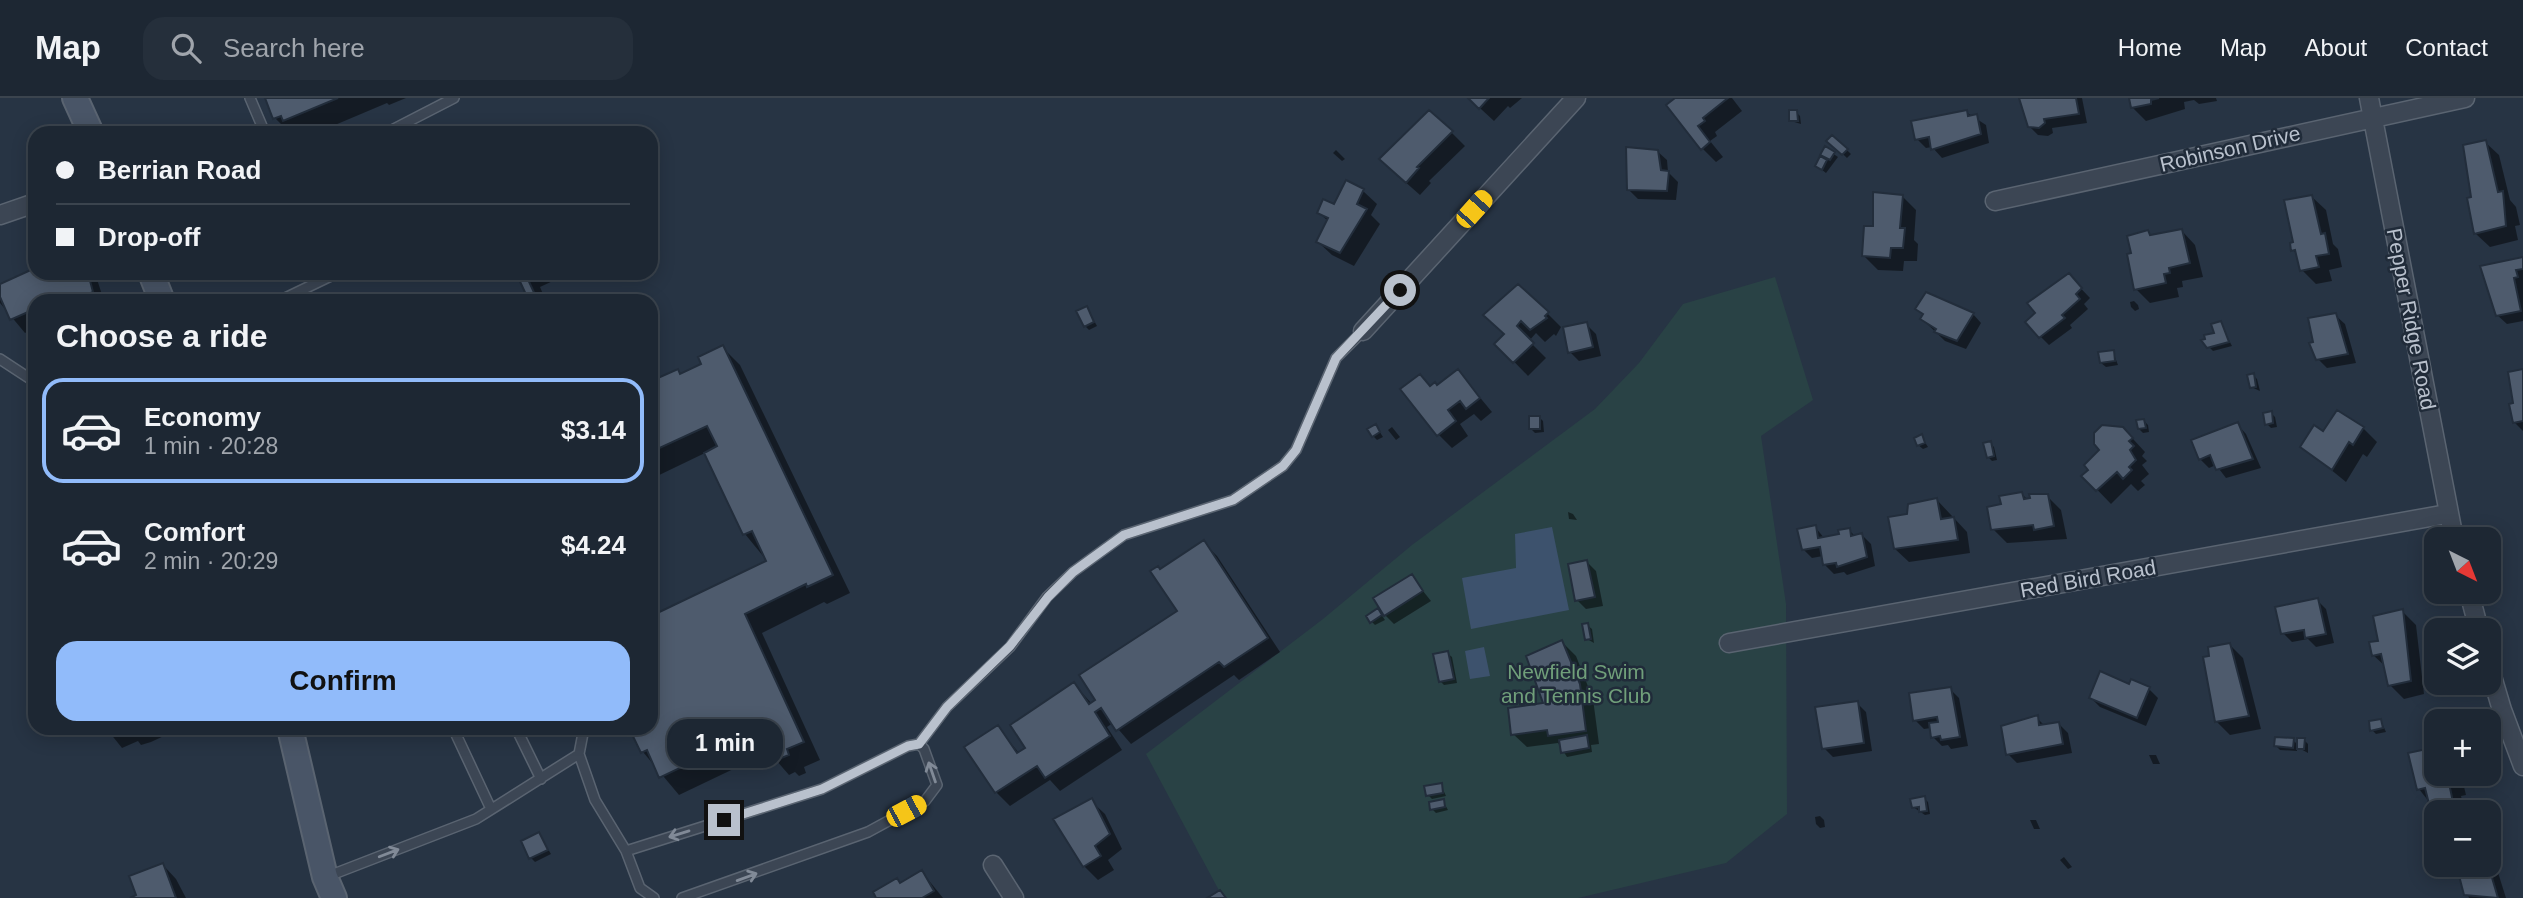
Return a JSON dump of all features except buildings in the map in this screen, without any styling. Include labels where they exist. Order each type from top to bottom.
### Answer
[{"type":"main road","points":[[80,100],[88,126]]},
{"type":"main road","points":[[292,735],[330,888]]},
{"type":"street","points":[[1363,331],[1576,98]]},
{"type":"street","name":"Pepper Ridge Road","points":[[2369,98],[2451,527]]},
{"type":"street","name":"Robinson Drive","points":[[1996,201],[2465,98]]},
{"type":"street","points":[[0,215],[28,205]]},
{"type":"street","name":"Red Bird Road","points":[[1729,643],[2447,513]]},
{"type":"street","points":[[2498,695],[2523,766]]},
{"type":"street","points":[[993,864],[1014,898]]},
{"type":"lane","points":[[250,98],[262,126]]},
{"type":"lane","points":[[400,126],[454,98]]},
{"type":"lane","points":[[294,294],[322,280]]},
{"type":"lane","points":[[625,851],[822,789],[908,746],[919,744],[947,707],[1010,646],[1048,597],[1090,559],[1124,535],[1233,500],[1283,466],[1296,450],[1336,358],[1363,331]]},
{"type":"lane","points":[[0,359],[28,377]]},
{"type":"lane","points":[[456,735],[491,808]]},
{"type":"lane","points":[[519,735],[541,779]]},
{"type":"lane","points":[[585,735],[579,754],[595,800],[625,851],[639,888],[654,898]]},
{"type":"lane","points":[[682,898],[868,832],[925,801],[937,785],[924,749],[919,744]]},
{"type":"lane","points":[[330,888],[476,819],[579,754]]},
{"type":"green space","name":"Newfield Swim and Tennis Club","points":[[1775,277],[1813,400],[1761,436],[1786,604],[1787,814],[1726,863],[1578,898],[1223,898],[1146,754],[1323,619],[1412,545],[1595,409],[1639,363],[1683,304]]},
{"type":"water","points":[[1552,527],[1569,610],[1471,629],[1462,578],[1516,568],[1515,534]]},
{"type":"water","points":[[1484,647],[1490,676],[1470,679],[1465,651]]},
{"type":"route","points":[[724,820],[822,789],[908,746],[919,744],[947,707],[1010,646],[1048,597],[1073,572],[1124,535],[1233,500],[1283,466],[1296,450],[1325,377],[1336,358],[1400,290]]}]
